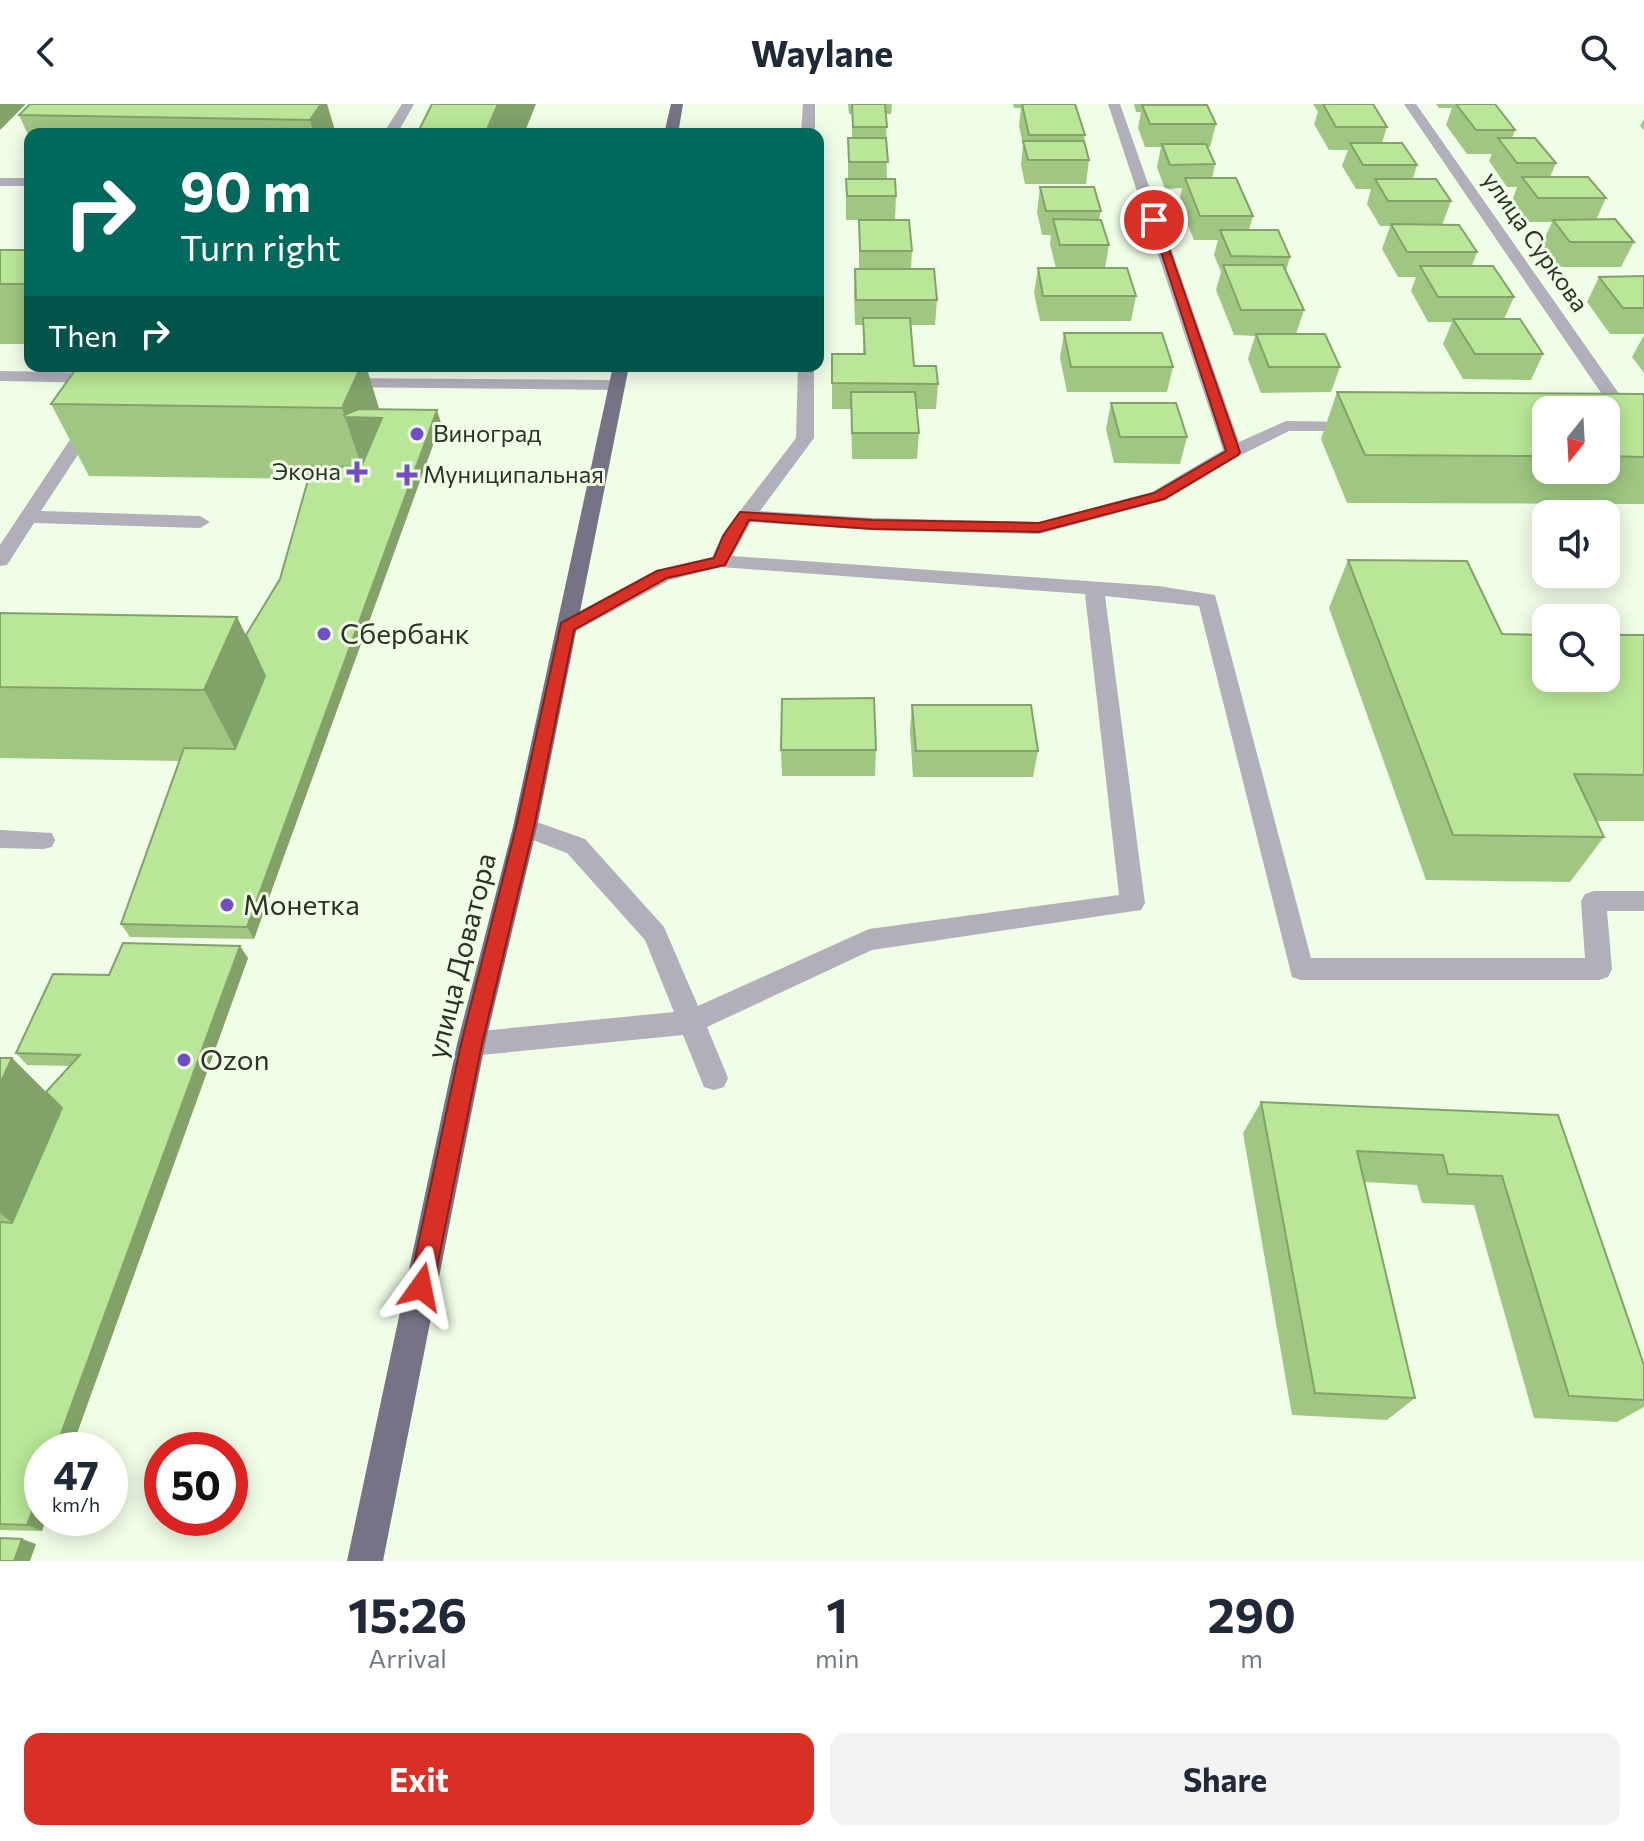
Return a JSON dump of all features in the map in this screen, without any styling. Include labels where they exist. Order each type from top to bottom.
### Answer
[{"type":"main road","points":[[672,128],[677,104]]},
{"type":"main road","name":"улица Доватора","points":[[365,1561],[471,1044],[525,827],[619,376]]},
{"type":"street","points":[[394,128],[408,104]]},
{"type":"street","points":[[808,128],[809,104]]},
{"type":"street","points":[[1114,104],[1233,452]]},
{"type":"street","name":"улица Суркова","points":[[1410,104],[1603,396]]},
{"type":"street","points":[[0,182],[24,182]]},
{"type":"street","points":[[720,561],[731,536],[805,438],[806,372]]},
{"type":"street","points":[[0,376],[118,379],[0,560]]},
{"type":"street","points":[[320,383],[619,376]]},
{"type":"street","points":[[745,516],[872,524],[1039,528],[1159,496],[1233,452],[1286,426],[1375,427]]},
{"type":"street","points":[[28,517],[200,522]]},
{"type":"street","points":[[567,627],[663,575],[720,561],[1094,588],[1208,600],[1301,969],[1599,969],[1594,901],[1644,901]]},
{"type":"street","points":[[471,1044],[691,1022],[869,940],[1132,903],[1094,588]]},
{"type":"street","points":[[525,827],[576,846],[655,934],[714,1078]]},
{"type":"street","points":[[0,839],[43,840]]},
{"type":"building","points":[[30,104],[321,104],[310,120],[19,115]]},
{"type":"building","points":[[432,104],[498,104],[488,128],[420,128]]},
{"type":"building","points":[[852,104],[885,104],[887,127],[853,127]]},
{"type":"building","points":[[1022,104],[1075,104],[1085,135],[1029,135]]},
{"type":"building","points":[[1323,104],[1373,104],[1387,127],[1336,127]]},
{"type":"building","points":[[1456,104],[1495,104],[1515,130],[1476,130]]},
{"type":"building","points":[[1142,105],[1207,105],[1216,124],[1150,124]]},
{"type":"building","points":[[848,138],[886,138],[888,162],[849,162]]},
{"type":"building","points":[[1498,138],[1535,138],[1556,163],[1517,163]]},
{"type":"building","points":[[1023,141],[1084,141],[1089,160],[1028,160]]},
{"type":"building","points":[[1350,143],[1402,143],[1417,165],[1363,165]]},
{"type":"building","points":[[1162,144],[1206,144],[1215,164],[1170,165]]},
{"type":"building","points":[[1522,177],[1588,177],[1606,198],[1538,198]]},
{"type":"building","points":[[1185,178],[1236,178],[1253,216],[1200,216]]},
{"type":"building","points":[[846,179],[895,179],[896,196],[847,196]]},
{"type":"building","points":[[1375,179],[1436,179],[1451,201],[1388,201]]},
{"type":"building","points":[[1040,187],[1094,187],[1101,211],[1046,211]]},
{"type":"building","points":[[1053,219],[1101,220],[1109,245],[1060,245]]},
{"type":"building","points":[[1615,219],[1634,242],[1570,242],[1553,220]]},
{"type":"building","points":[[859,220],[909,220],[912,251],[860,251]]},
{"type":"building","points":[[1391,224],[1459,225],[1477,252],[1407,252]]},
{"type":"building","points":[[1220,230],[1278,230],[1290,257],[1231,256]]},
{"type":"building","points":[[0,250],[24,250],[24,284],[0,284]]},
{"type":"building","points":[[1223,265],[1283,265],[1304,310],[1241,310]]},
{"type":"building","points":[[1420,266],[1493,266],[1514,297],[1438,297]]},
{"type":"building","points":[[1038,268],[1127,268],[1136,296],[1043,296]]},
{"type":"building","points":[[855,269],[934,269],[937,300],[856,300]]},
{"type":"building","points":[[1644,276],[1644,308],[1623,308],[1599,277]]},
{"type":"building","points":[[863,318],[910,318],[914,366],[936,366],[938,384],[832,383],[832,354],[865,354]]},
{"type":"building","points":[[1453,319],[1520,319],[1543,354],[1475,354]]},
{"type":"building","points":[[1064,333],[1162,333],[1173,367],[1071,367]]},
{"type":"building","points":[[1256,334],[1325,334],[1340,367],[1269,367]]},
{"type":"building","points":[[74,372],[358,372],[342,408],[51,404]]},
{"type":"building","points":[[851,392],[915,392],[919,433],[852,433]]},
{"type":"building","points":[[1337,392],[1644,394],[1644,457],[1620,456],[1620,396],[1532,396],[1532,456],[1365,455]]},
{"type":"building","points":[[1111,403],[1176,403],[1187,437],[1120,437]]},
{"type":"building","points":[[359,409],[437,410],[247,927],[121,924],[184,748],[235,749],[265,676],[246,635],[280,579],[312,466],[361,467],[382,418],[344,415]]},
{"type":"building","points":[[1348,560],[1467,561],[1502,634],[1532,635],[1532,692],[1620,692],[1620,635],[1644,635],[1644,775],[1574,774],[1604,837],[1453,835]]},
{"type":"building","points":[[0,613],[237,617],[204,690],[0,687]]},
{"type":"building","points":[[874,698],[876,750],[781,750],[782,699]]},
{"type":"building","points":[[912,705],[1031,705],[1038,751],[916,751]]},
{"type":"building","points":[[123,943],[240,946],[62,1432],[24,1432],[24,1525],[0,1524],[0,1222],[12,1223],[62,1108],[46,1092],[80,1055],[16,1053],[53,974],[109,975]]},
{"type":"building","points":[[0,1058],[12,1058],[0,1084]]},
{"type":"building","points":[[1261,1102],[1558,1115],[1644,1365],[1644,1400],[1569,1396],[1502,1176],[1448,1174],[1443,1155],[1357,1151],[1415,1398],[1315,1393]]},
{"type":"building","points":[[0,1538],[22,1539],[14,1561],[0,1561]]},
{"type":"place","name":"Виноград","points":[[417,434]]},
{"type":"place","name":"Экона","points":[[357,472]]},
{"type":"place","name":"Муниципальная","points":[[407,475]]},
{"type":"place","name":"Сбербанк","points":[[324,634]]},
{"type":"place","name":"Монетка","points":[[227,905]]},
{"type":"place","name":"Ozon","points":[[184,1060]]},
{"type":"route","points":[[421,1287],[471,1044],[525,827],[567,627],[663,575],[720,561],[731,536],[745,516],[872,524],[1039,528],[1159,496],[1233,452],[1154,220]]}]
